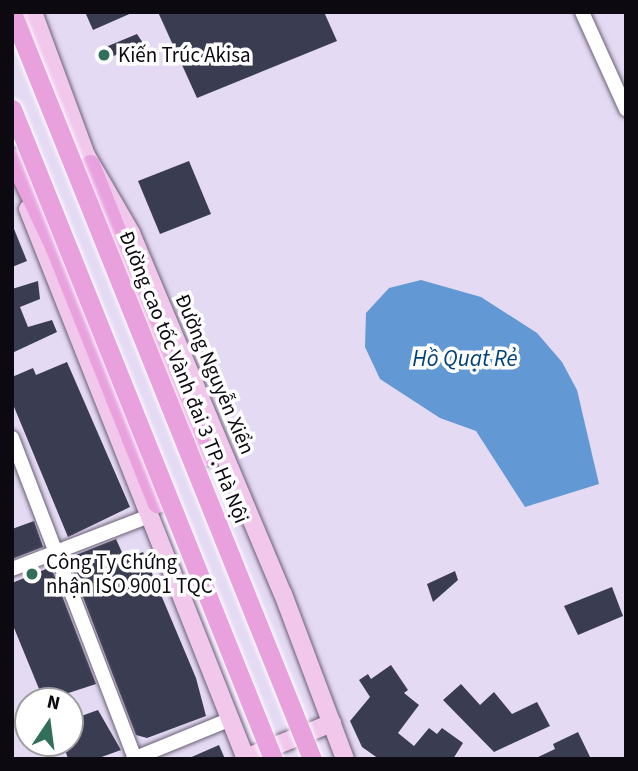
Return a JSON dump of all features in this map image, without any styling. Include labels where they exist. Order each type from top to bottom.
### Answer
[{"type":"highway","name":"Đường cao tốc Vành đai 3 TP. Hà Nội","points":[[12,13],[312,759]]},
{"type":"highway","points":[[12,109],[260,757]]},
{"type":"highway","points":[[12,157],[54,246],[153,509],[260,757]]},
{"type":"highway","points":[[90,164],[321,759]]},
{"type":"main road","name":"Đường Nguyễn Xiển","points":[[33,12],[90,164],[131,233],[345,759]]},
{"type":"main road","points":[[12,124],[260,757]]},
{"type":"main road","points":[[12,163],[153,509],[231,719],[260,757]]},
{"type":"main road","points":[[260,757],[332,723]]},
{"type":"street","points":[[582,12],[626,110]]},
{"type":"street","points":[[12,438],[134,759],[231,719]]},
{"type":"street","points":[[12,569],[57,554],[153,509]]},
{"type":"water","name":"Hồ Quạt Rẻ","points":[[421,280],[481,297],[537,333],[562,362],[577,390],[599,484],[525,507],[476,431],[440,418],[380,379],[365,347],[366,313],[389,288]]},
{"type":"building","points":[[85,12],[134,12],[93,30]]},
{"type":"building","points":[[158,12],[324,12],[337,41],[197,98]]},
{"type":"building","points":[[137,34],[143,43],[100,62],[96,51]]},
{"type":"building","points":[[189,161],[211,214],[160,234],[138,181]]},
{"type":"building","points":[[12,224],[27,261],[12,267]]},
{"type":"building","points":[[38,281],[40,299],[20,307],[28,327],[52,320],[57,332],[12,353],[12,289]]},
{"type":"building","points":[[67,362],[130,507],[68,537],[12,402],[12,377],[33,368],[36,375]]},
{"type":"building","points":[[34,521],[43,547],[12,559],[12,529]]},
{"type":"building","points":[[116,539],[125,559],[143,552],[196,678],[206,716],[147,738],[136,735],[68,558]]},
{"type":"building","points":[[51,567],[96,684],[84,688],[38,687],[12,623],[12,583]]},
{"type":"building","points":[[455,571],[458,580],[433,602],[427,584]]},
{"type":"building","points":[[612,587],[623,616],[578,635],[564,606]]},
{"type":"building","points":[[391,665],[408,690],[404,693],[419,705],[398,733],[414,746],[429,728],[437,734],[442,728],[463,743],[453,759],[379,759],[362,747],[350,721],[370,697],[359,680],[368,674],[371,679]]},
{"type":"building","points":[[461,684],[480,705],[494,692],[512,714],[537,702],[550,726],[494,752],[443,700]]},
{"type":"building","points":[[98,710],[121,750],[96,759],[68,759],[84,757],[84,715]]},
{"type":"building","points":[[578,732],[591,759],[534,759],[555,749],[553,744]]},
{"type":"building","points":[[219,745],[225,759],[187,759]]},
{"type":"place","name":"Kiến Trúc Akisa","points":[[104,55]]},
{"type":"place","name":"Công Ty Chứng nhận ISO 9001 TQC","points":[[32,574]]}]
